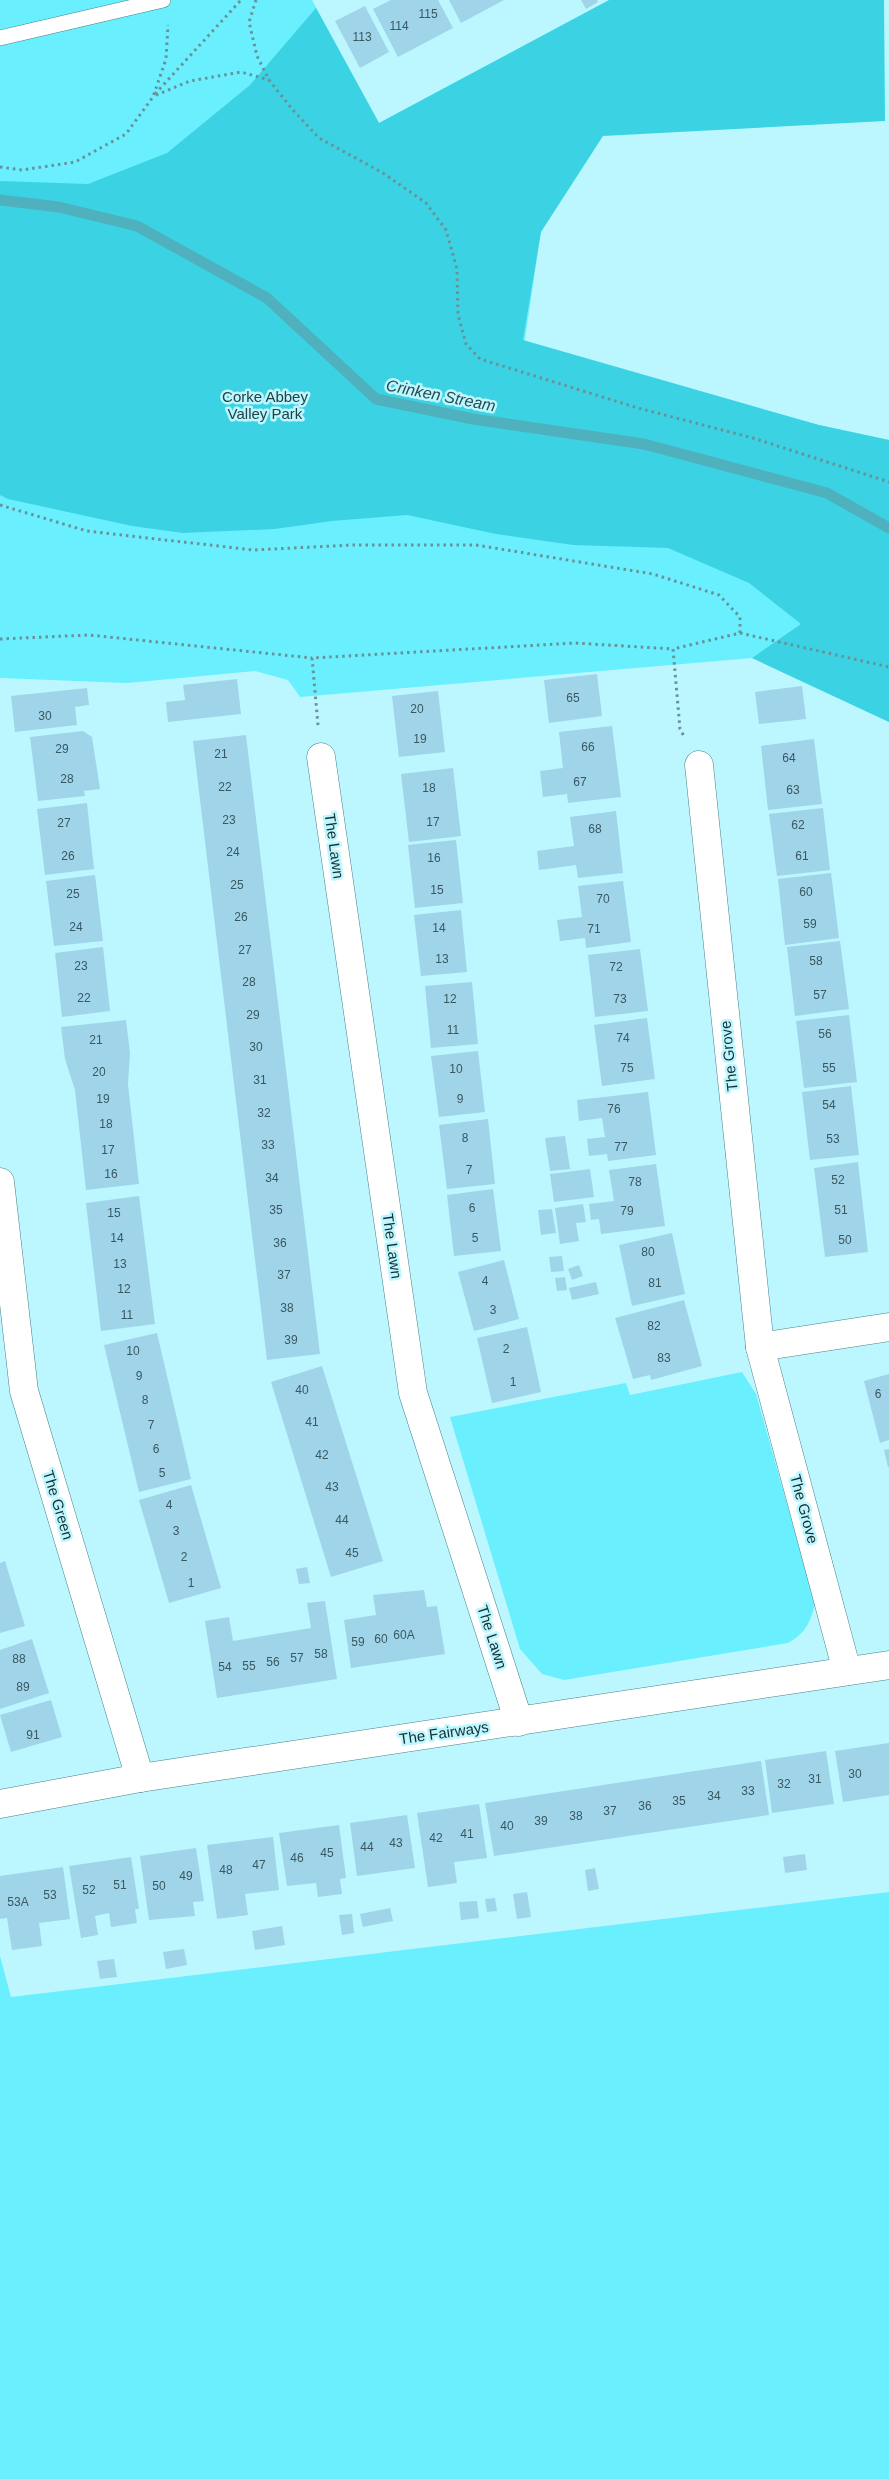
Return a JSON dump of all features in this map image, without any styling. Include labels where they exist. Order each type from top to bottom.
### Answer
[{"type":"street","name":"The Lawn","points":[[321,758],[413,1393],[519,1722]]},
{"type":"street","name":"The Grove","points":[[699,765],[760,1347],[847,1671]]},
{"type":"street","name":"The Green","points":[[0,1182],[3,1227],[24,1391],[140,1778]]},
{"type":"street","points":[[760,1347],[889,1327]]},
{"type":"street","name":"The Fairways","points":[[0,1804],[140,1778],[889,1665]]},
{"type":"lane","points":[[0,38],[163,0]]},
{"type":"path","points":[[0,167],[22,170],[75,162],[126,134],[153,97],[241,0]]},
{"type":"path","points":[[256,0],[250,22],[257,56],[268,80],[319,138],[384,172],[426,203],[446,230],[456,269],[458,315],[466,344],[480,359],[638,408],[753,438],[889,482]]},
{"type":"path","points":[[153,97],[166,59],[168,20]]},
{"type":"path","points":[[153,97],[190,81],[241,72],[268,80]]},
{"type":"path","points":[[0,505],[87,531],[187,544],[253,550],[353,544],[476,545],[653,574],[719,595],[740,617],[740,633]]},
{"type":"path","points":[[0,639],[89,635],[312,658],[575,643],[673,649],[740,633],[889,667]]},
{"type":"path","points":[[673,649],[680,729],[699,765]]},
{"type":"path","points":[[312,658],[321,758]]},
{"type":"green space","name":"Corke Abbey Valley Park","points":[[0,0],[312,0],[379,123],[572,20],[524,346],[819,425],[889,440],[889,722],[752,658],[300,697],[288,680],[255,671],[127,683],[0,678]]},
{"type":"green space","name":"Corke Abbey Valley Park","points":[[609,0],[884,0],[885,121],[603,136],[541,232],[523,340],[819,425],[889,440],[889,722],[752,658],[801,624],[749,583],[668,548],[573,545],[496,534],[407,515],[332,521],[275,529],[183,533],[132,526],[8,499],[0,495],[0,181],[88,184],[167,153],[250,85],[316,8],[379,123]]},
{"type":"green space","points":[[742,1372],[756,1394],[815,1604],[806,1627],[788,1643],[564,1680],[542,1674],[520,1649],[450,1417],[626,1383],[630,1395]]},
{"type":"green space","points":[[889,1892],[889,2479],[0,2479],[0,1956],[11,1997]]},
{"type":"building","points":[[391,0],[438,0],[453,28],[398,57],[373,9]]},
{"type":"building","points":[[449,0],[504,0],[461,23]]},
{"type":"building","points":[[581,0],[597,0],[598,2],[586,9]]},
{"type":"building","points":[[365,6],[389,52],[360,68],[335,21]]},
{"type":"building","points":[[597,674],[602,716],[549,723],[544,680]]},
{"type":"building","points":[[237,679],[241,714],[168,722],[166,702],[185,700],[183,685]]},
{"type":"building","points":[[802,686],[806,719],[759,724],[755,692]]},
{"type":"building","points":[[87,688],[89,705],[75,707],[77,725],[15,732],[11,696]]},
{"type":"building","points":[[438,691],[445,752],[399,757],[392,696]]},
{"type":"building","points":[[612,726],[621,797],[568,803],[567,794],[543,797],[540,771],[563,768],[559,732]]},
{"type":"building","points":[[83,731],[92,737],[100,789],[84,791],[85,796],[38,801],[30,737]]},
{"type":"building","points":[[246,735],[320,1354],[267,1360],[193,741]]},
{"type":"building","points":[[814,739],[822,804],[768,810],[761,746]]},
{"type":"building","points":[[453,768],[461,836],[409,842],[401,774]]},
{"type":"building","points":[[87,803],[94,869],[45,875],[37,809]]},
{"type":"building","points":[[823,808],[830,870],[777,876],[769,814]]},
{"type":"building","points":[[616,811],[623,873],[578,878],[576,865],[539,870],[537,851],[574,846],[570,817]]},
{"type":"building","points":[[456,840],[463,903],[415,908],[408,845]]},
{"type":"building","points":[[831,873],[839,938],[785,945],[778,879]]},
{"type":"building","points":[[95,875],[103,941],[54,946],[46,881]]},
{"type":"building","points":[[623,881],[631,942],[586,948],[585,938],[560,941],[557,920],[582,917],[578,886]]},
{"type":"building","points":[[461,910],[467,972],[421,976],[414,915]]},
{"type":"building","points":[[840,941],[849,1009],[795,1016],[787,947]]},
{"type":"building","points":[[103,947],[110,1011],[62,1017],[55,953]]},
{"type":"building","points":[[640,949],[648,1011],[595,1017],[588,955]]},
{"type":"building","points":[[472,982],[478,1044],[431,1048],[425,986]]},
{"type":"building","points":[[849,1015],[857,1082],[804,1088],[796,1021]]},
{"type":"building","points":[[647,1018],[655,1079],[602,1086],[594,1025]]},
{"type":"building","points":[[126,1020],[130,1053],[128,1084],[139,1184],[86,1190],[75,1090],[65,1059],[61,1027]]},
{"type":"building","points":[[478,1051],[485,1112],[439,1117],[431,1056]]},
{"type":"building","points":[[851,1086],[859,1155],[810,1160],[802,1092]]},
{"type":"building","points":[[648,1092],[656,1155],[608,1161],[607,1154],[589,1156],[587,1139],[605,1137],[602,1118],[579,1121],[577,1100]]},
{"type":"building","points":[[488,1119],[495,1184],[447,1189],[439,1125]]},
{"type":"building","points":[[565,1136],[570,1169],[550,1171],[545,1138]]},
{"type":"building","points":[[858,1162],[868,1252],[825,1257],[814,1168]]},
{"type":"building","points":[[656,1164],[665,1226],[601,1234],[599,1219],[591,1220],[589,1204],[614,1201],[609,1170]]},
{"type":"building","points":[[590,1169],[594,1197],[554,1202],[550,1174]]},
{"type":"building","points":[[493,1189],[501,1251],[454,1256],[447,1195]]},
{"type":"building","points":[[139,1196],[155,1324],[101,1331],[86,1203]]},
{"type":"building","points":[[583,1204],[586,1222],[576,1223],[579,1241],[560,1244],[555,1208]]},
{"type":"building","points":[[552,1209],[556,1233],[541,1235],[538,1210]]},
{"type":"building","points":[[672,1233],[685,1294],[632,1306],[619,1245]]},
{"type":"building","points":[[562,1256],[564,1271],[551,1272],[549,1257]]},
{"type":"building","points":[[504,1260],[519,1319],[474,1331],[458,1272]]},
{"type":"building","points":[[579,1265],[583,1276],[572,1280],[568,1269]]},
{"type":"building","points":[[565,1277],[567,1290],[557,1291],[555,1278]]},
{"type":"building","points":[[596,1282],[599,1294],[572,1300],[569,1288]]},
{"type":"building","points":[[684,1300],[702,1366],[651,1380],[650,1375],[633,1379],[615,1318]]},
{"type":"building","points":[[527,1327],[541,1392],[492,1403],[477,1338]]},
{"type":"building","points":[[157,1333],[191,1479],[139,1492],[104,1345]]},
{"type":"building","points":[[322,1366],[383,1561],[331,1577],[271,1382]]},
{"type":"building","points":[[889,1374],[889,1440],[880,1443],[864,1381]]},
{"type":"building","points":[[889,1449],[889,1467],[888,1467],[884,1450]]},
{"type":"building","points":[[191,1485],[221,1588],[169,1603],[139,1500]]},
{"type":"building","points":[[5,1561],[25,1626],[0,1633],[0,1563]]},
{"type":"building","points":[[307,1567],[310,1583],[299,1584],[296,1569]]},
{"type":"building","points":[[424,1590],[427,1607],[437,1606],[445,1654],[351,1668],[344,1620],[376,1615],[373,1595]]},
{"type":"building","points":[[325,1601],[337,1679],[217,1698],[205,1621],[229,1617],[233,1641],[311,1628],[307,1603]]},
{"type":"building","points":[[32,1639],[49,1693],[0,1709],[0,1650]]},
{"type":"building","points":[[51,1700],[62,1737],[11,1752],[0,1715]]},
{"type":"building","points":[[889,1743],[889,1795],[843,1802],[835,1751]]},
{"type":"building","points":[[826,1751],[834,1804],[772,1813],[765,1760]]},
{"type":"building","points":[[761,1761],[769,1815],[494,1856],[485,1803]]},
{"type":"building","points":[[479,1804],[487,1858],[454,1862],[457,1883],[428,1887],[417,1813]]},
{"type":"building","points":[[407,1815],[415,1868],[357,1876],[350,1823]]},
{"type":"building","points":[[339,1825],[346,1878],[340,1879],[342,1894],[318,1897],[316,1883],[287,1886],[279,1833]]},
{"type":"building","points":[[273,1837],[279,1890],[245,1894],[248,1915],[217,1919],[207,1845]]},
{"type":"building","points":[[196,1848],[204,1901],[193,1902],[195,1916],[149,1920],[140,1856]]},
{"type":"building","points":[[805,1854],[807,1870],[785,1873],[783,1857]]},
{"type":"building","points":[[131,1857],[139,1909],[135,1909],[137,1923],[111,1927],[109,1913],[95,1916],[98,1935],[81,1938],[69,1866]]},
{"type":"building","points":[[63,1867],[70,1919],[39,1923],[42,1946],[12,1950],[7,1918],[0,1919],[0,1876]]},
{"type":"building","points":[[595,1868],[599,1889],[588,1891],[585,1870]]},
{"type":"building","points":[[527,1892],[531,1917],[517,1919],[513,1894]]},
{"type":"building","points":[[495,1898],[497,1911],[487,1912],[485,1899]]},
{"type":"building","points":[[477,1901],[479,1918],[461,1920],[459,1902]]},
{"type":"building","points":[[390,1908],[393,1921],[363,1927],[360,1914]]},
{"type":"building","points":[[352,1914],[354,1933],[342,1935],[339,1915]]},
{"type":"building","points":[[282,1926],[285,1945],[255,1950],[252,1931]]},
{"type":"building","points":[[184,1949],[187,1965],[166,1969],[163,1952]]},
{"type":"building","points":[[114,1959],[117,1977],[100,1979],[97,1961]]},
{"type":"waterway","name":"Crinken Stream","points":[[0,200],[59,207],[137,226],[267,298],[376,399],[473,419],[644,444],[827,493],[889,528]]}]
